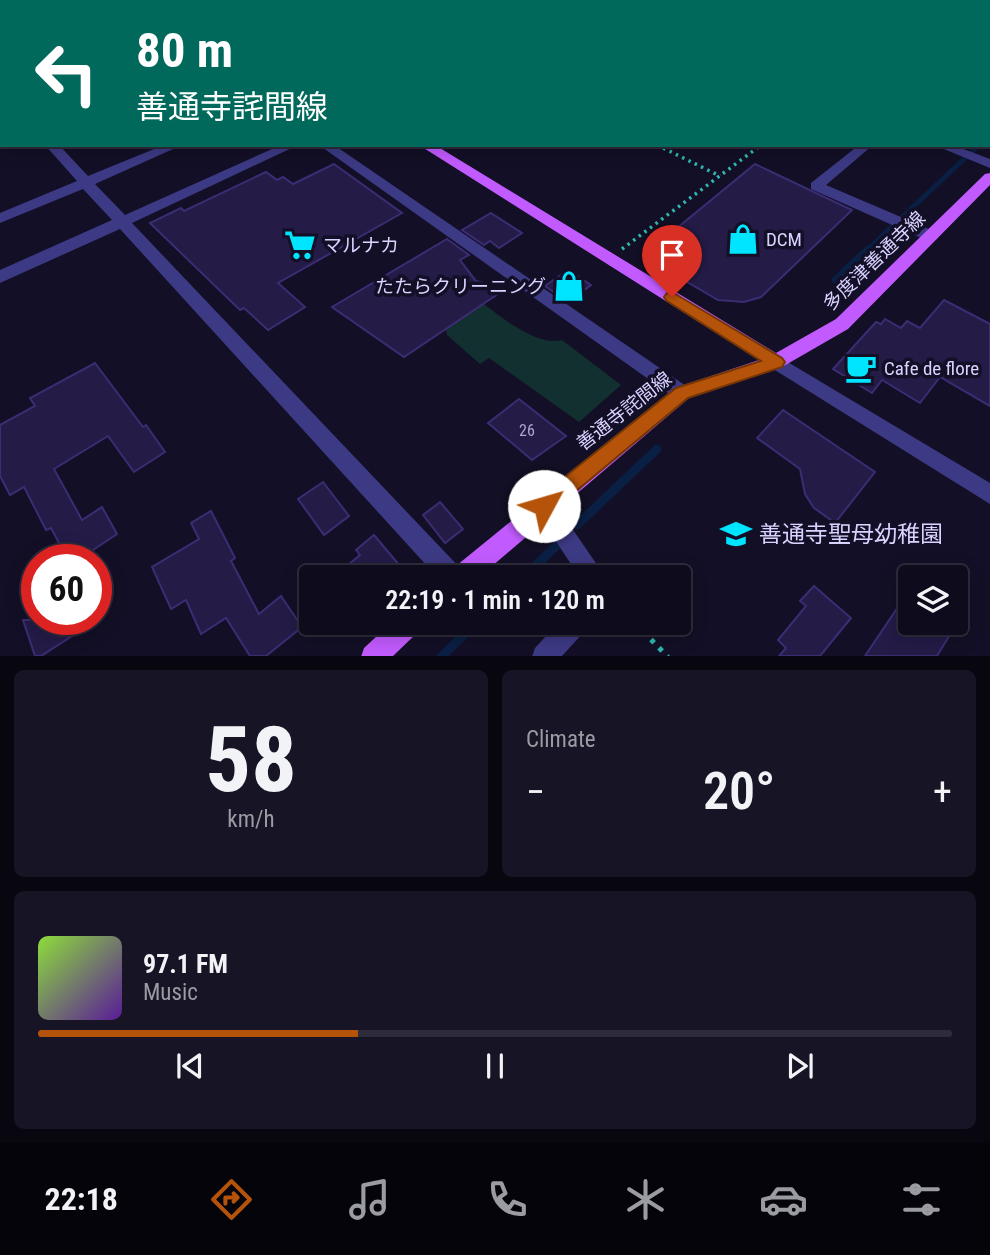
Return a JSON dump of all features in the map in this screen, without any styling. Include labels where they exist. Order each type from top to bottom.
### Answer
[{"type":"main road","points":[[428,147],[776,362]]},
{"type":"main road","name":"多度津善通寺線","points":[[776,362],[842,324],[990,177]]},
{"type":"main road","name":"善通寺詫間線","points":[[474,565],[682,393],[776,362]]},
{"type":"main road","points":[[373,656],[396,635]]},
{"type":"street","points":[[53,147],[123,223],[259,359],[442,565]]},
{"type":"street","points":[[0,218],[171,147]]},
{"type":"street","points":[[0,277],[288,147]]},
{"type":"street","points":[[328,147],[682,393]]},
{"type":"street","points":[[865,147],[816,186],[931,236]]},
{"type":"street","points":[[946,147],[990,164]]},
{"type":"street","points":[[776,362],[990,494]]},
{"type":"street","points":[[544,506],[585,565]]},
{"type":"street","points":[[544,656],[564,635]]},
{"type":"path","points":[[661,147],[720,176]]},
{"type":"path","points":[[622,249],[758,147]]},
{"type":"path","points":[[647,635],[668,656]]},
{"type":"green space","points":[[484,304],[532,335],[553,341],[562,340],[621,385],[579,422],[489,358],[480,364],[447,335],[446,329]]},
{"type":"building","points":[[334,164],[402,213],[278,283],[305,307],[268,330],[244,308],[240,310],[150,223],[181,208],[184,211],[266,172],[277,180],[283,177],[293,184]]},
{"type":"building","name":"DCM","points":[[755,164],[852,210],[761,297],[744,302],[718,300],[643,256]]},
{"type":"building","points":[[491,213],[522,233],[499,248],[490,241],[484,245],[462,230]]},
{"type":"building","points":[[447,239],[469,255],[460,260],[476,281],[484,283],[498,294],[404,357],[332,307]]},
{"type":"building","points":[[568,270],[591,285],[568,302],[545,286]]},
{"type":"building","points":[[944,300],[990,324],[990,406],[940,377],[920,403],[882,380],[872,393],[833,369],[876,322],[881,324],[885,319],[901,328],[907,321],[920,328]]},
{"type":"building","points":[[95,363],[165,452],[134,472],[108,436],[54,469],[82,520],[102,507],[117,534],[102,544],[60,544],[51,528],[46,530],[24,487],[10,495],[0,476],[0,425],[35,406],[30,398]]},
{"type":"building","points":[[519,399],[566,436],[532,460],[488,423]]},
{"type":"building","points":[[783,410],[875,472],[835,523],[814,508],[805,494],[800,469],[757,438]]},
{"type":"building","points":[[323,482],[349,516],[324,535],[298,499]]},
{"type":"building","points":[[440,502],[463,529],[445,543],[423,515]]},
{"type":"building","points":[[211,511],[235,558],[231,561],[259,614],[281,596],[299,623],[299,629],[266,656],[250,656],[226,618],[201,634],[186,600],[171,609],[152,567],[199,539],[191,523]]},
{"type":"building","points":[[374,535],[399,565],[348,565],[360,555],[356,550]]},
{"type":"building","points":[[814,586],[851,618],[820,656],[779,656],[786,648],[778,640],[806,606],[800,601]]},
{"type":"building","points":[[898,607],[898,635],[950,635],[937,656],[865,656]]},
{"type":"building","points":[[28,635],[72,635],[41,656],[35,656]]},
{"type":"waterway","points":[[865,252],[977,147]]},
{"type":"waterway","points":[[835,280],[867,250]]},
{"type":"waterway","points":[[577,525],[657,449]]},
{"type":"waterway","points":[[536,565],[558,544]]},
{"type":"waterway","points":[[442,656],[464,635]]},
{"type":"place","name":"DCM","points":[[743,239]]},
{"type":"place","name":"マルナカ","points":[[300,245]]},
{"type":"place","name":"たたらクリーニング","points":[[569,286]]},
{"type":"place","name":"Cafe de flore","points":[[861,368]]},
{"type":"place","name":"善通寺聖母幼稚園","points":[[736,534]]},
{"type":"route","points":[[544,506],[682,393],[776,362],[672,297]]}]
